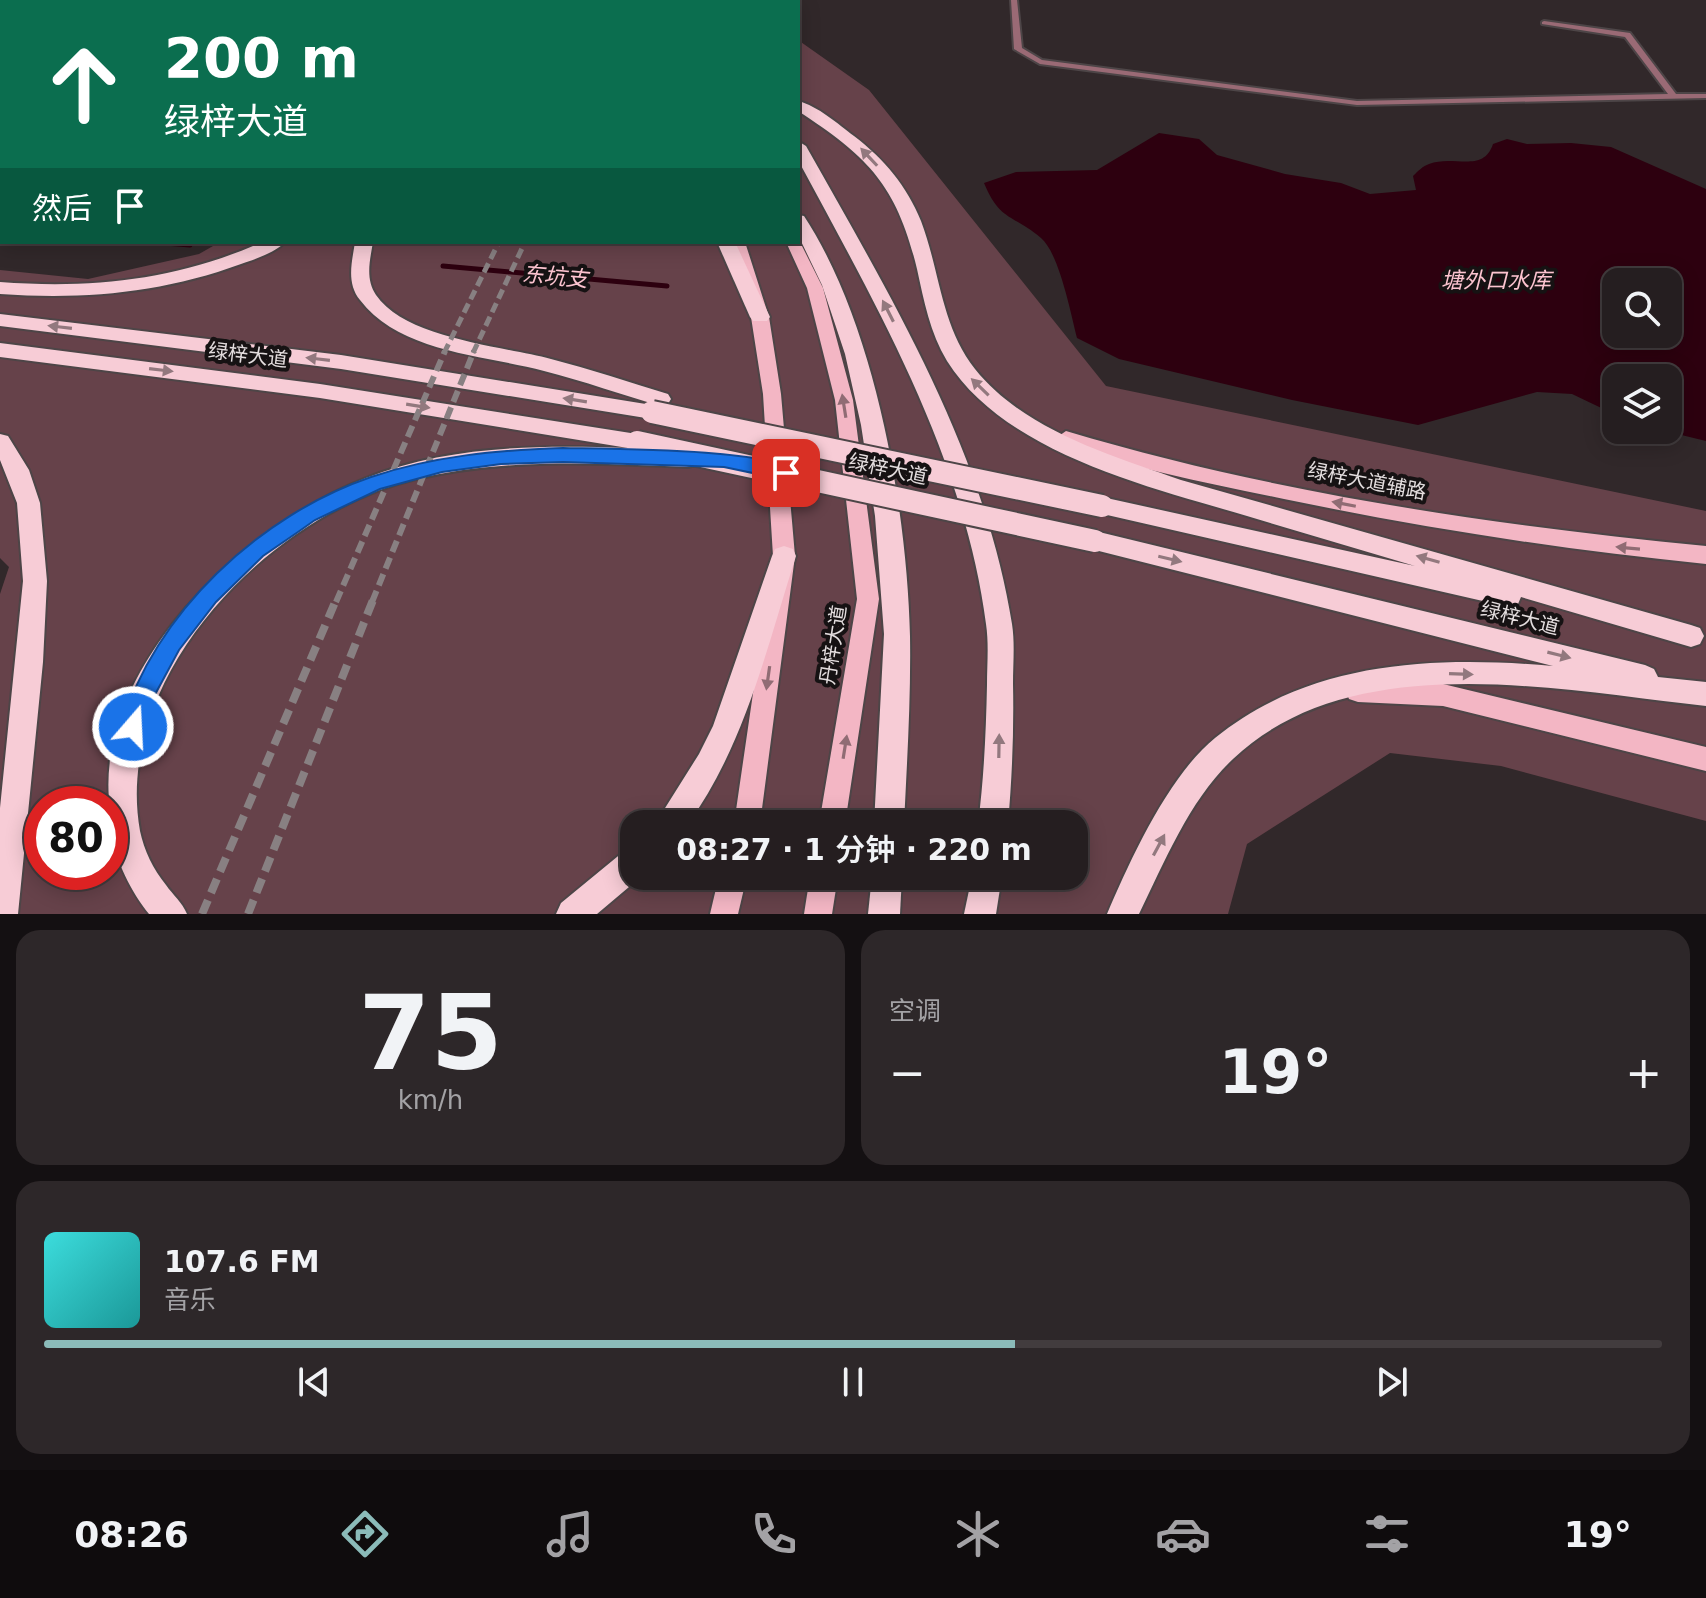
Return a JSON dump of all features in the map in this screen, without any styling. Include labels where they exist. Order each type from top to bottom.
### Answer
[{"type":"highway","points":[[800,106],[865,151],[889,179],[914,229],[936,315],[949,346],[977,384],[1026,423],[1101,460],[1177,487],[1699,638]]},
{"type":"highway","points":[[800,150],[868,272],[938,419],[962,481],[986,561],[999,626],[999,757],[994,810]]},
{"type":"highway","points":[[800,223],[849,330],[872,411],[890,541],[897,651],[890,810]]},
{"type":"highway","points":[[0,288],[69,293],[141,287],[185,278],[271,244]]},
{"type":"highway","points":[[364,244],[358,268],[363,287],[371,302],[389,319],[435,339],[520,358],[657,406]]},
{"type":"highway","points":[[727,244],[760,317]]},
{"type":"highway","name":"绿梓大道","points":[[0,320],[341,362],[657,406],[794,442],[1102,506],[1699,638]]},
{"type":"highway","name":"绿梓大道","points":[[0,350],[320,391],[632,449],[724,460],[1095,541],[1388,611],[1706,693]]},
{"type":"highway","points":[[0,442],[11,455],[31,513],[36,582],[2,914]]},
{"type":"highway","points":[[171,914],[162,907],[131,858],[120,807],[125,754],[140,699],[171,644],[209,596],[256,551],[298,521],[375,483],[442,465],[501,457],[632,449]]},
{"type":"highway","points":[[682,810],[691,799],[725,731],[784,556]]},
{"type":"highway","points":[[1123,914],[1182,802],[1223,749],[1272,712],[1326,691],[1387,677],[1451,673],[1706,693]]},
{"type":"highway","points":[[9,867],[10,914]]},
{"type":"highway","points":[[572,914],[620,875]]},
{"type":"highway","points":[[884,914],[886,890]]},
{"type":"highway","points":[[980,914],[984,890]]},
{"type":"main road","points":[[738,244],[760,317],[772,394],[784,556],[749,810]]},
{"type":"main road","name":"丹梓大道","points":[[795,244],[815,288],[844,400],[868,599],[834,810]]},
{"type":"main road","name":"绿梓大道辅路","points":[[1026,423],[1089,446],[1153,464],[1348,505],[1581,543],[1706,555]]},
{"type":"main road","points":[[1326,691],[1443,695],[1706,759]]},
{"type":"main road","points":[[724,914],[730,890]]},
{"type":"main road","points":[[818,914],[822,890]]},
{"type":"lane","points":[[1014,0],[1018,49],[1040,62],[1357,103],[1706,96]]},
{"type":"lane","points":[[1544,23],[1627,35],[1673,96]]},
{"type":"shaded area","points":[[800,41],[869,90],[1106,386],[1706,511],[1706,821],[1501,766],[1390,753],[1247,844],[1228,914],[0,914],[0,594],[9,567],[0,558],[0,270],[88,279],[199,254],[216,244],[800,244]]},
{"type":"water","name":"塘外口水库","points":[[1159,133],[1199,139],[1217,155],[1285,174],[1341,183],[1370,194],[1416,190],[1413,176],[1425,166],[1438,162],[1475,161],[1488,153],[1493,144],[1507,139],[1527,144],[1571,143],[1611,147],[1706,189],[1706,441],[1682,435],[1682,364],[1602,364],[1602,408],[1572,394],[1537,392],[1418,425],[1292,400],[1119,359],[1077,338],[1064,285],[1047,246],[1032,231],[1002,211],[990,196],[984,183],[1016,172],[1097,170]]},
{"type":"waterway","name":"东坑支","points":[[178,244],[190,245]]},
{"type":"waterway","name":"东坑支","points":[[443,266],[667,286]]},
{"type":"railway","points":[[444,353],[498,244]]},
{"type":"railway","points":[[473,353],[524,244]]},
{"type":"railway","points":[[336,602],[445,351]]},
{"type":"railway","points":[[372,602],[474,351]]},
{"type":"railway","points":[[202,914],[336,600]]},
{"type":"railway","points":[[248,914],[373,600]]},
{"type":"route","points":[[133,727],[140,699],[171,644],[209,596],[256,551],[308,514],[375,483],[442,465],[501,457],[563,455],[724,460],[786,473]]}]
